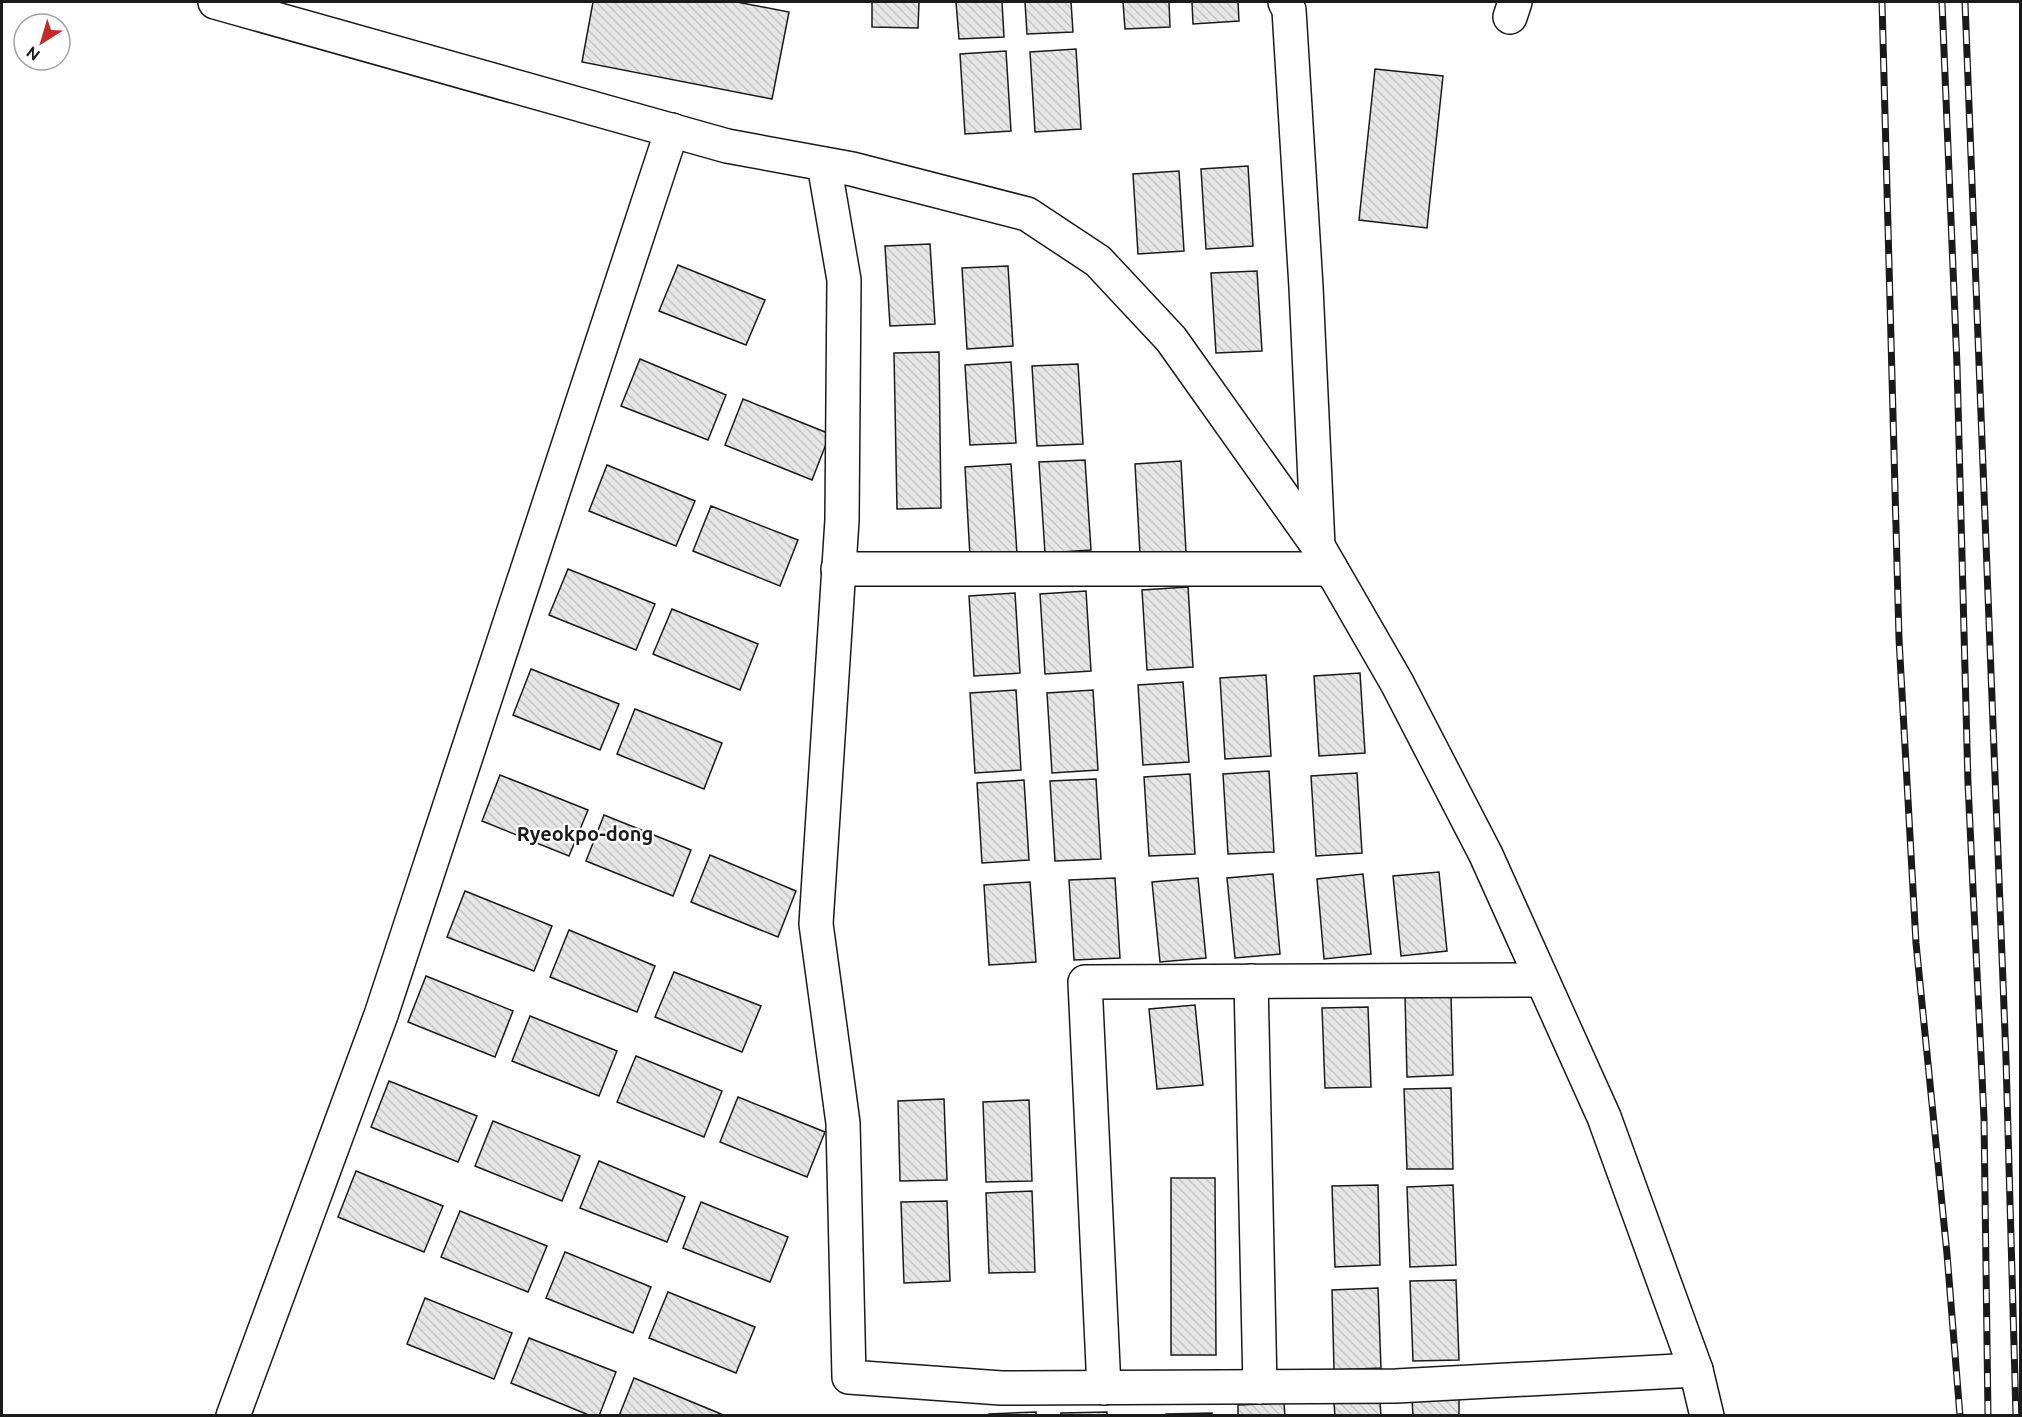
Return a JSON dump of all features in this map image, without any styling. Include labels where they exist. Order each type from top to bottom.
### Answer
[{"type":"street","points":[[215,2],[727,146],[824,164],[1027,214],[1098,261],[1171,339],[1325,557],[1397,683],[1486,855],[1604,1117],[1696,1370],[1707,1416]]},
{"type":"street","points":[[1285,2],[1288,10],[1325,557]]},
{"type":"street","points":[[233,1416],[381,1015],[672,130]]},
{"type":"street","points":[[824,164],[844,280],[842,520],[816,924],[843,1123],[849,1377],[1001,1388],[1396,1386],[1696,1370]]},
{"type":"street","points":[[838,568],[1325,557]]},
{"type":"street","points":[[1104,1388],[1085,982],[1542,980]]},
{"type":"street","points":[[1251,981],[1260,1387]]},
{"type":"building","points":[[593,2],[737,2],[789,12],[772,99],[582,62]]},
{"type":"building","points":[[872,2],[919,2],[918,28],[872,27]]},
{"type":"building","points":[[956,2],[1002,2],[1004,37],[959,39]]},
{"type":"building","points":[[1025,2],[1071,2],[1073,32],[1027,34]]},
{"type":"building","points":[[1123,2],[1169,2],[1170,27],[1125,29]]},
{"type":"building","points":[[1192,2],[1238,2],[1239,21],[1193,24]]},
{"type":"building","points":[[1076,49],[1081,129],[1035,132],[1030,52]]},
{"type":"building","points":[[1006,51],[1011,131],[965,134],[960,54]]},
{"type":"building","points":[[1375,69],[1443,76],[1427,228],[1359,220]]},
{"type":"building","points":[[1248,166],[1253,246],[1206,249],[1201,169]]},
{"type":"building","points":[[1179,171],[1184,251],[1138,254],[1133,174]]},
{"type":"building","points":[[930,244],[935,324],[890,326],[885,246]]},
{"type":"building","points":[[678,265],[765,300],[746,345],[659,311]]},
{"type":"building","points":[[1008,266],[1013,346],[967,349],[962,268]]},
{"type":"building","points":[[1257,271],[1262,351],[1216,353],[1211,273]]},
{"type":"building","points":[[939,352],[941,508],[897,509],[894,353]]},
{"type":"building","points":[[640,359],[726,395],[708,440],[621,406]]},
{"type":"building","points":[[1011,362],[1016,443],[970,445],[965,365]]},
{"type":"building","points":[[1078,364],[1083,444],[1037,446],[1032,366]]},
{"type":"building","points":[[743,399],[830,434],[812,480],[725,445]]},
{"type":"building","points":[[1085,460],[1091,550],[1045,553],[1039,462]]},
{"type":"building","points":[[1181,461],[1186,552],[1140,554],[1135,464]]},
{"type":"building","points":[[1011,464],[1017,554],[970,557],[965,467]]},
{"type":"building","points":[[607,465],[695,501],[676,546],[589,511]]},
{"type":"building","points":[[711,506],[798,540],[780,586],[693,551]]},
{"type":"building","points":[[568,569],[655,604],[636,650],[549,615]]},
{"type":"building","points":[[1188,587],[1193,667],[1147,670],[1142,590]]},
{"type":"building","points":[[1086,591],[1091,671],[1045,674],[1040,594]]},
{"type":"building","points":[[1015,593],[1020,673],[974,676],[969,596]]},
{"type":"building","points":[[672,609],[758,644],[740,690],[653,654]]},
{"type":"building","points":[[531,669],[619,704],[600,750],[513,715]]},
{"type":"building","points":[[1360,673],[1365,753],[1319,756],[1314,676]]},
{"type":"building","points":[[1266,675],[1271,756],[1225,759],[1220,678]]},
{"type":"building","points":[[1183,682],[1189,762],[1143,765],[1138,685]]},
{"type":"building","points":[[1016,690],[1021,770],[975,773],[970,693]]},
{"type":"building","points":[[1093,690],[1098,770],[1052,773],[1047,693]]},
{"type":"building","points":[[635,709],[722,743],[704,789],[617,754]]},
{"type":"building","points":[[1269,771],[1274,852],[1228,854],[1223,774]]},
{"type":"building","points":[[1357,773],[1362,853],[1316,856],[1311,776]]},
{"type":"building","points":[[1190,774],[1195,854],[1149,856],[1144,777]]},
{"type":"building","points":[[500,775],[588,810],[569,856],[482,821]]},
{"type":"building","points":[[1096,779],[1101,859],[1055,861],[1050,781]]},
{"type":"building","points":[[1024,780],[1029,860],[982,863],[977,783]]},
{"type":"building","points":[[604,815],[691,850],[673,896],[586,861]]},
{"type":"building","points":[[710,855],[796,891],[778,937],[691,902]]},
{"type":"building","points":[[1439,872],[1447,951],[1401,956],[1393,876]]},
{"type":"building","points":[[1273,874],[1280,954],[1235,958],[1227,878]]},
{"type":"building","points":[[1363,874],[1371,954],[1324,959],[1317,879]]},
{"type":"building","points":[[1115,878],[1120,958],[1074,960],[1069,880]]},
{"type":"building","points":[[1198,878],[1206,958],[1160,962],[1152,882]]},
{"type":"building","points":[[1030,882],[1036,962],[989,965],[984,885]]},
{"type":"building","points":[[465,891],[552,926],[534,971],[447,937]]},
{"type":"building","points":[[569,930],[655,966],[637,1012],[550,977]]},
{"type":"building","points":[[674,972],[761,1006],[742,1052],[655,1017]]},
{"type":"building","points":[[426,976],[513,1011],[495,1057],[408,1022]]},
{"type":"building","points":[[1451,995],[1453,1075],[1407,1077],[1405,996]]},
{"type":"building","points":[[1195,1005],[1203,1085],[1157,1089],[1149,1009]]},
{"type":"building","points":[[1368,1007],[1371,1087],[1325,1088],[1322,1008]]},
{"type":"building","points":[[530,1016],[617,1051],[599,1096],[512,1061]]},
{"type":"building","points":[[636,1056],[722,1091],[704,1137],[617,1102]]},
{"type":"building","points":[[389,1081],[477,1116],[458,1162],[371,1127]]},
{"type":"building","points":[[1451,1088],[1453,1169],[1407,1169],[1404,1089]]},
{"type":"building","points":[[738,1097],[825,1132],[807,1177],[720,1142]]},
{"type":"building","points":[[944,1099],[947,1180],[900,1181],[898,1101]]},
{"type":"building","points":[[1029,1100],[1032,1181],[986,1182],[983,1102]]},
{"type":"building","points":[[493,1121],[580,1156],[562,1201],[475,1166]]},
{"type":"building","points":[[599,1161],[685,1197],[667,1242],[580,1208]]},
{"type":"building","points":[[356,1171],[443,1206],[424,1252],[338,1217]]},
{"type":"building","points":[[1171,1178],[1215,1178],[1216,1355],[1171,1355]]},
{"type":"building","points":[[1378,1185],[1380,1265],[1335,1267],[1332,1186]]},
{"type":"building","points":[[1453,1185],[1456,1265],[1410,1267],[1407,1187]]},
{"type":"building","points":[[1032,1191],[1035,1272],[989,1273],[986,1193]]},
{"type":"building","points":[[947,1201],[950,1281],[904,1283],[901,1202]]},
{"type":"building","points":[[701,1202],[788,1237],[770,1282],[683,1248]]},
{"type":"building","points":[[460,1211],[547,1246],[528,1292],[441,1257]]},
{"type":"building","points":[[565,1252],[651,1287],[633,1333],[546,1298]]},
{"type":"building","points":[[1456,1280],[1459,1360],[1413,1361],[1410,1281]]},
{"type":"building","points":[[1378,1288],[1381,1368],[1334,1370],[1332,1290]]},
{"type":"building","points":[[668,1292],[755,1327],[736,1373],[649,1338]]},
{"type":"building","points":[[425,1298],[512,1333],[494,1379],[407,1344]]},
{"type":"building","points":[[529,1338],[616,1372],[599,1416],[591,1416],[511,1383]]},
{"type":"building","points":[[634,1378],[721,1414],[720,1416],[619,1416]]},
{"type":"building","points":[[1459,1397],[1459,1416],[1413,1416],[1412,1399]]},
{"type":"building","points":[[1380,1402],[1381,1416],[1335,1416],[1334,1403]]},
{"type":"building","points":[[1284,1403],[1285,1416],[1238,1416],[1238,1405]]},
{"type":"building","points":[[1036,1412],[1036,1416],[989,1416],[989,1414]]},
{"type":"building","points":[[1107,1412],[1107,1416],[1061,1416],[1061,1413]]},
{"type":"building","points":[[1212,1413],[1212,1416],[1166,1416],[1166,1414]]},
{"type":"railway","points":[[1882,2],[1899,639],[1916,943],[1947,1254],[1960,1416]]},
{"type":"railway","points":[[1942,2],[1957,365],[1968,784],[1984,1118],[1988,1416]]},
{"type":"railway","points":[[1965,2],[2006,1059],[2016,1416]]},
{"type":"district","name":"Ryeokpo-dong","points":[[585,833]]}]
